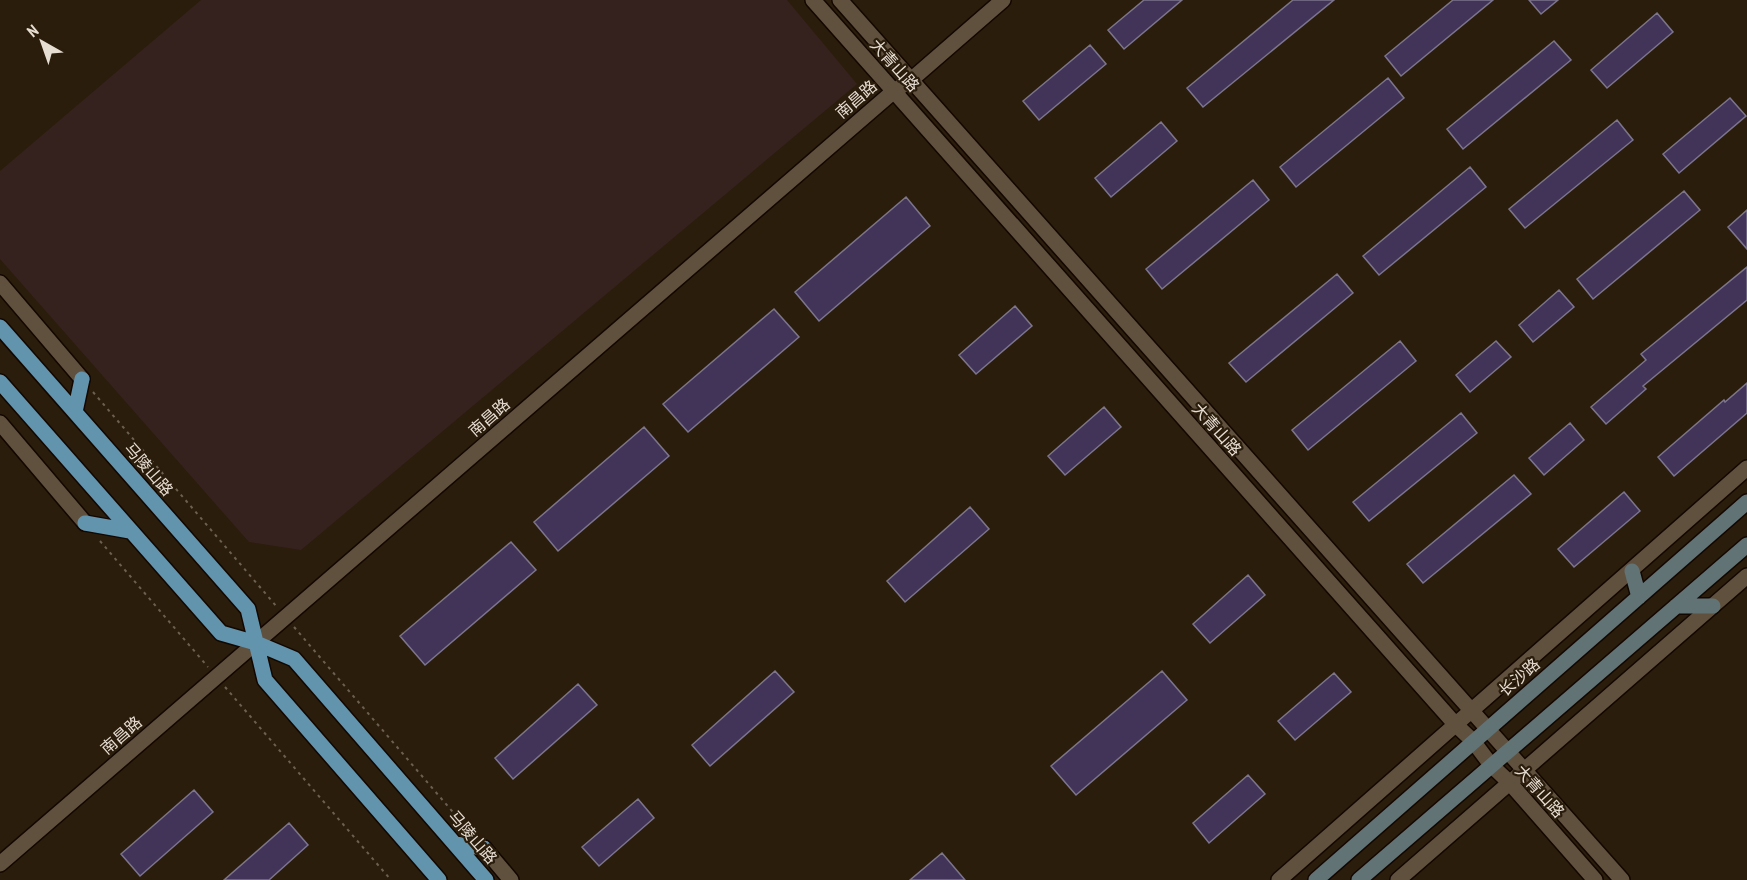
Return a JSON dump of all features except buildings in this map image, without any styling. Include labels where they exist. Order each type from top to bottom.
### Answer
[{"type":"main road","name":"马陵山路","points":[[0,327],[248,609],[265,680],[439,880]]},
{"type":"main road","points":[[75,412],[82,378]]},
{"type":"main road","name":"马陵山路","points":[[0,382],[220,633],[256,643],[294,659],[486,880]]},
{"type":"main road","name":"长沙路","points":[[1316,880],[1747,502]]},
{"type":"main road","points":[[85,523],[130,531]]},
{"type":"main road","points":[[1359,880],[1747,545]]},
{"type":"main road","points":[[1632,571],[1639,597]]},
{"type":"main road","points":[[1676,606],[1713,606]]},
{"type":"main road","points":[[455,844],[484,848]]},
{"type":"main road","points":[[421,880],[425,864]]},
{"type":"street","name":"大青山路","points":[[813,0],[1595,880]]},
{"type":"street","name":"大青山路","points":[[840,0],[1623,880]]},
{"type":"street","name":"南昌路","points":[[0,864],[894,91],[911,80],[1003,0]]},
{"type":"street","points":[[0,283],[82,378]]},
{"type":"street","points":[[0,423],[85,523]]},
{"type":"street","points":[[1279,880],[1747,468]]},
{"type":"street","points":[[1398,880],[1747,576]]},
{"type":"street","points":[[484,848],[511,880]]},
{"type":"path","points":[[100,541],[391,880]]},
{"type":"shaded area","points":[[201,0],[787,0],[857,84],[301,550],[249,542],[0,259],[0,171]]}]
